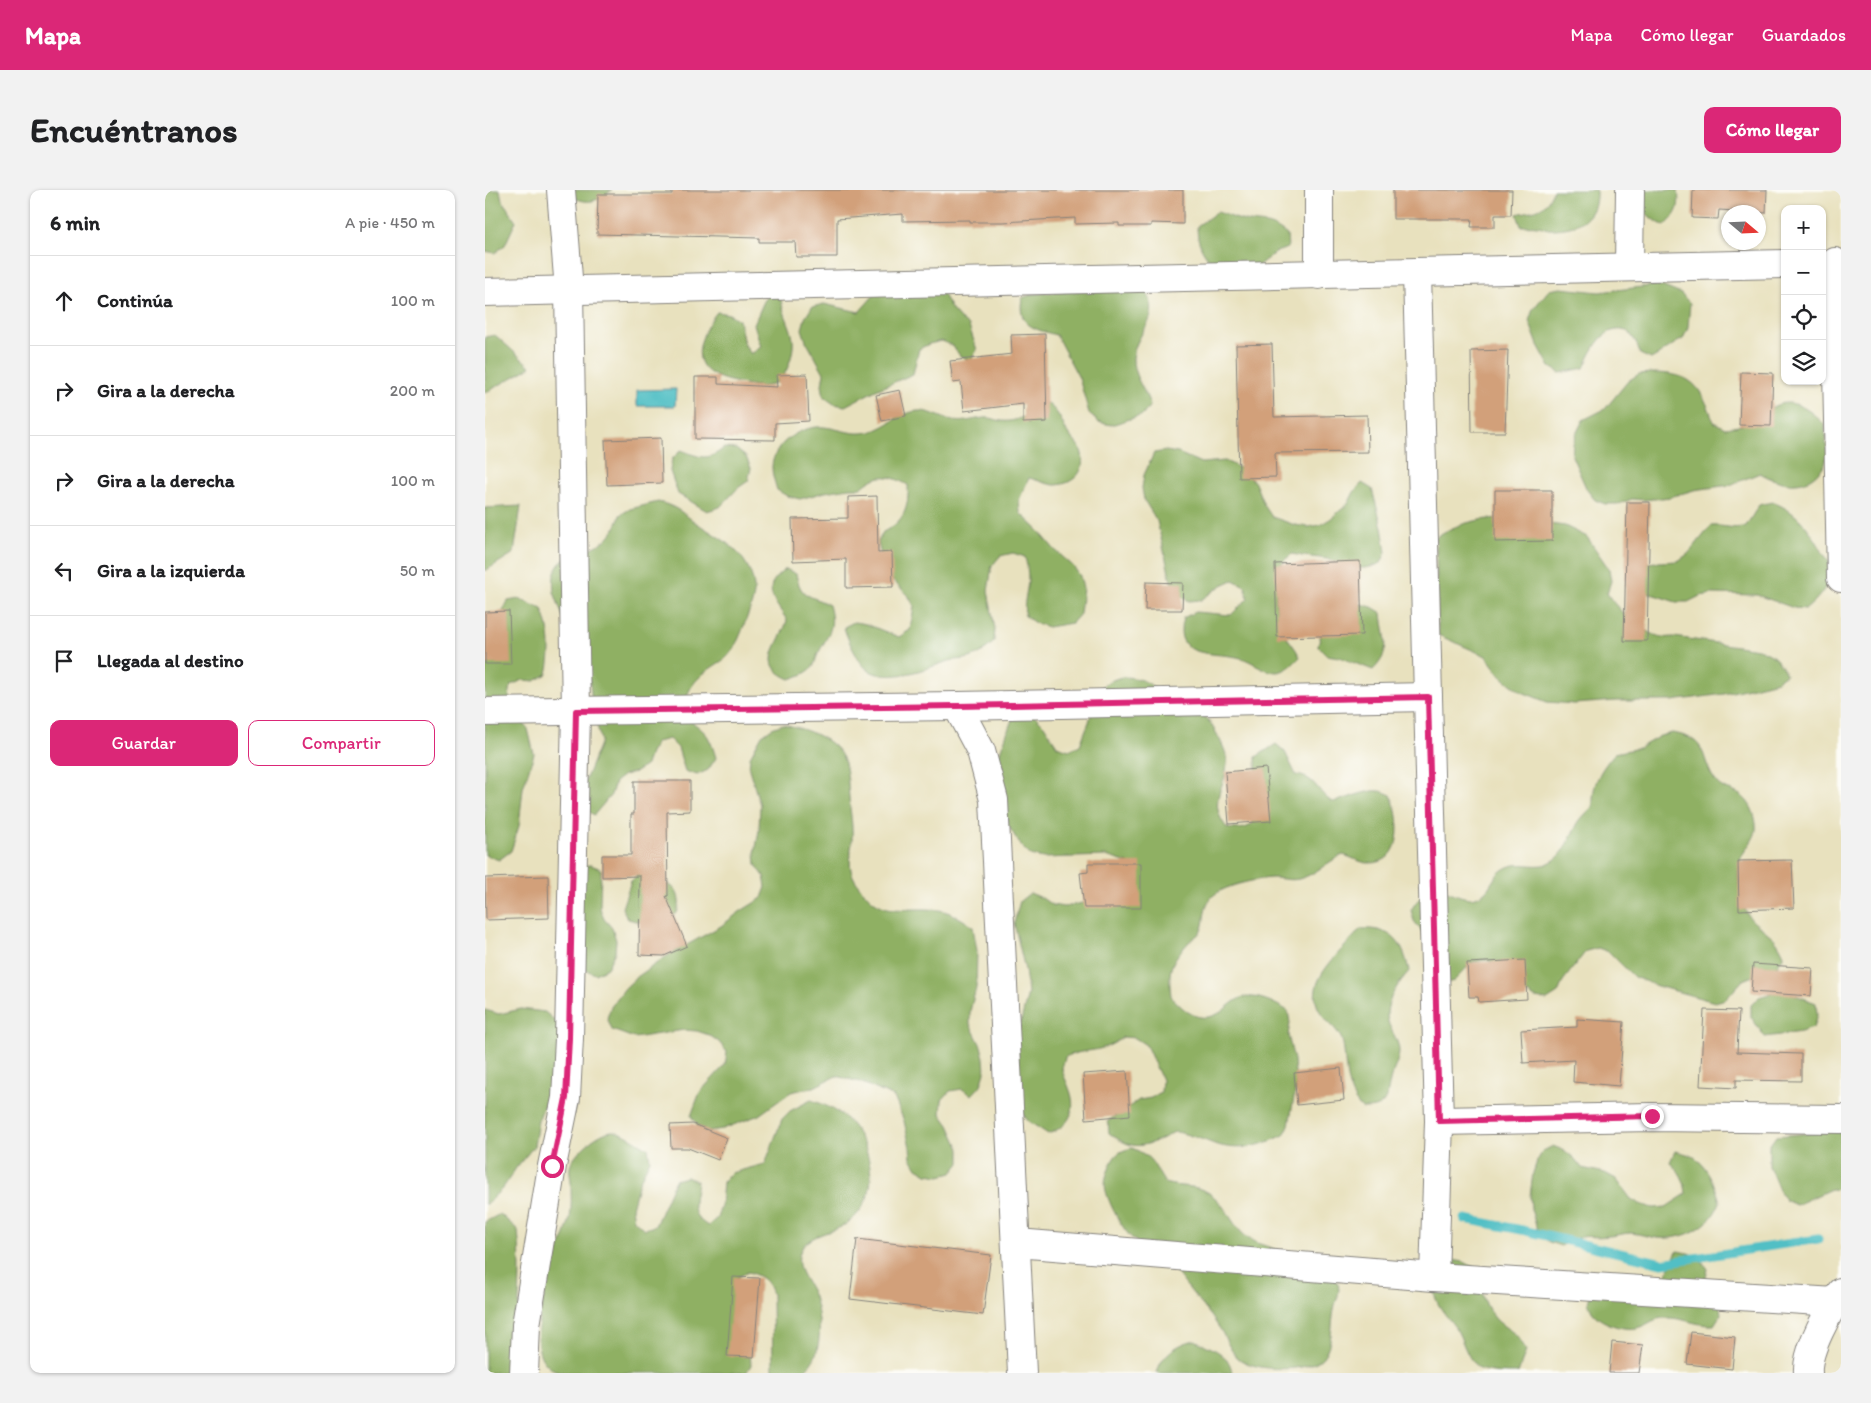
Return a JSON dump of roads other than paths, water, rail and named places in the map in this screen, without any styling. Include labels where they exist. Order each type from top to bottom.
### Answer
[{"type":"street","points":[[524,1373],[526,1325],[552,1166],[566,1098],[569,1038],[576,711],[569,290],[561,190]]},
{"type":"street","points":[[1319,190],[1319,275]]},
{"type":"street","points":[[1629,268],[1630,190]]},
{"type":"street","points":[[1833,263],[1841,578]]},
{"type":"street","points":[[485,292],[1781,264]]},
{"type":"street","points":[[1417,273],[1439,1121],[1434,1277]]},
{"type":"street","points":[[485,712],[957,706],[1428,697]]},
{"type":"street","points":[[957,706],[981,751],[993,800],[1017,1243],[1022,1373]]},
{"type":"street","points":[[1439,1121],[1652,1116],[1841,1119]]},
{"type":"street","points":[[1017,1243],[1434,1277],[1838,1297],[1815,1342],[1808,1373]]},
{"type":"water","points":[[676,389],[675,406],[637,406],[637,390]]},
{"type":"waterway","points":[[1465,1219],[1522,1230],[1662,1263],[1818,1239]]}]
